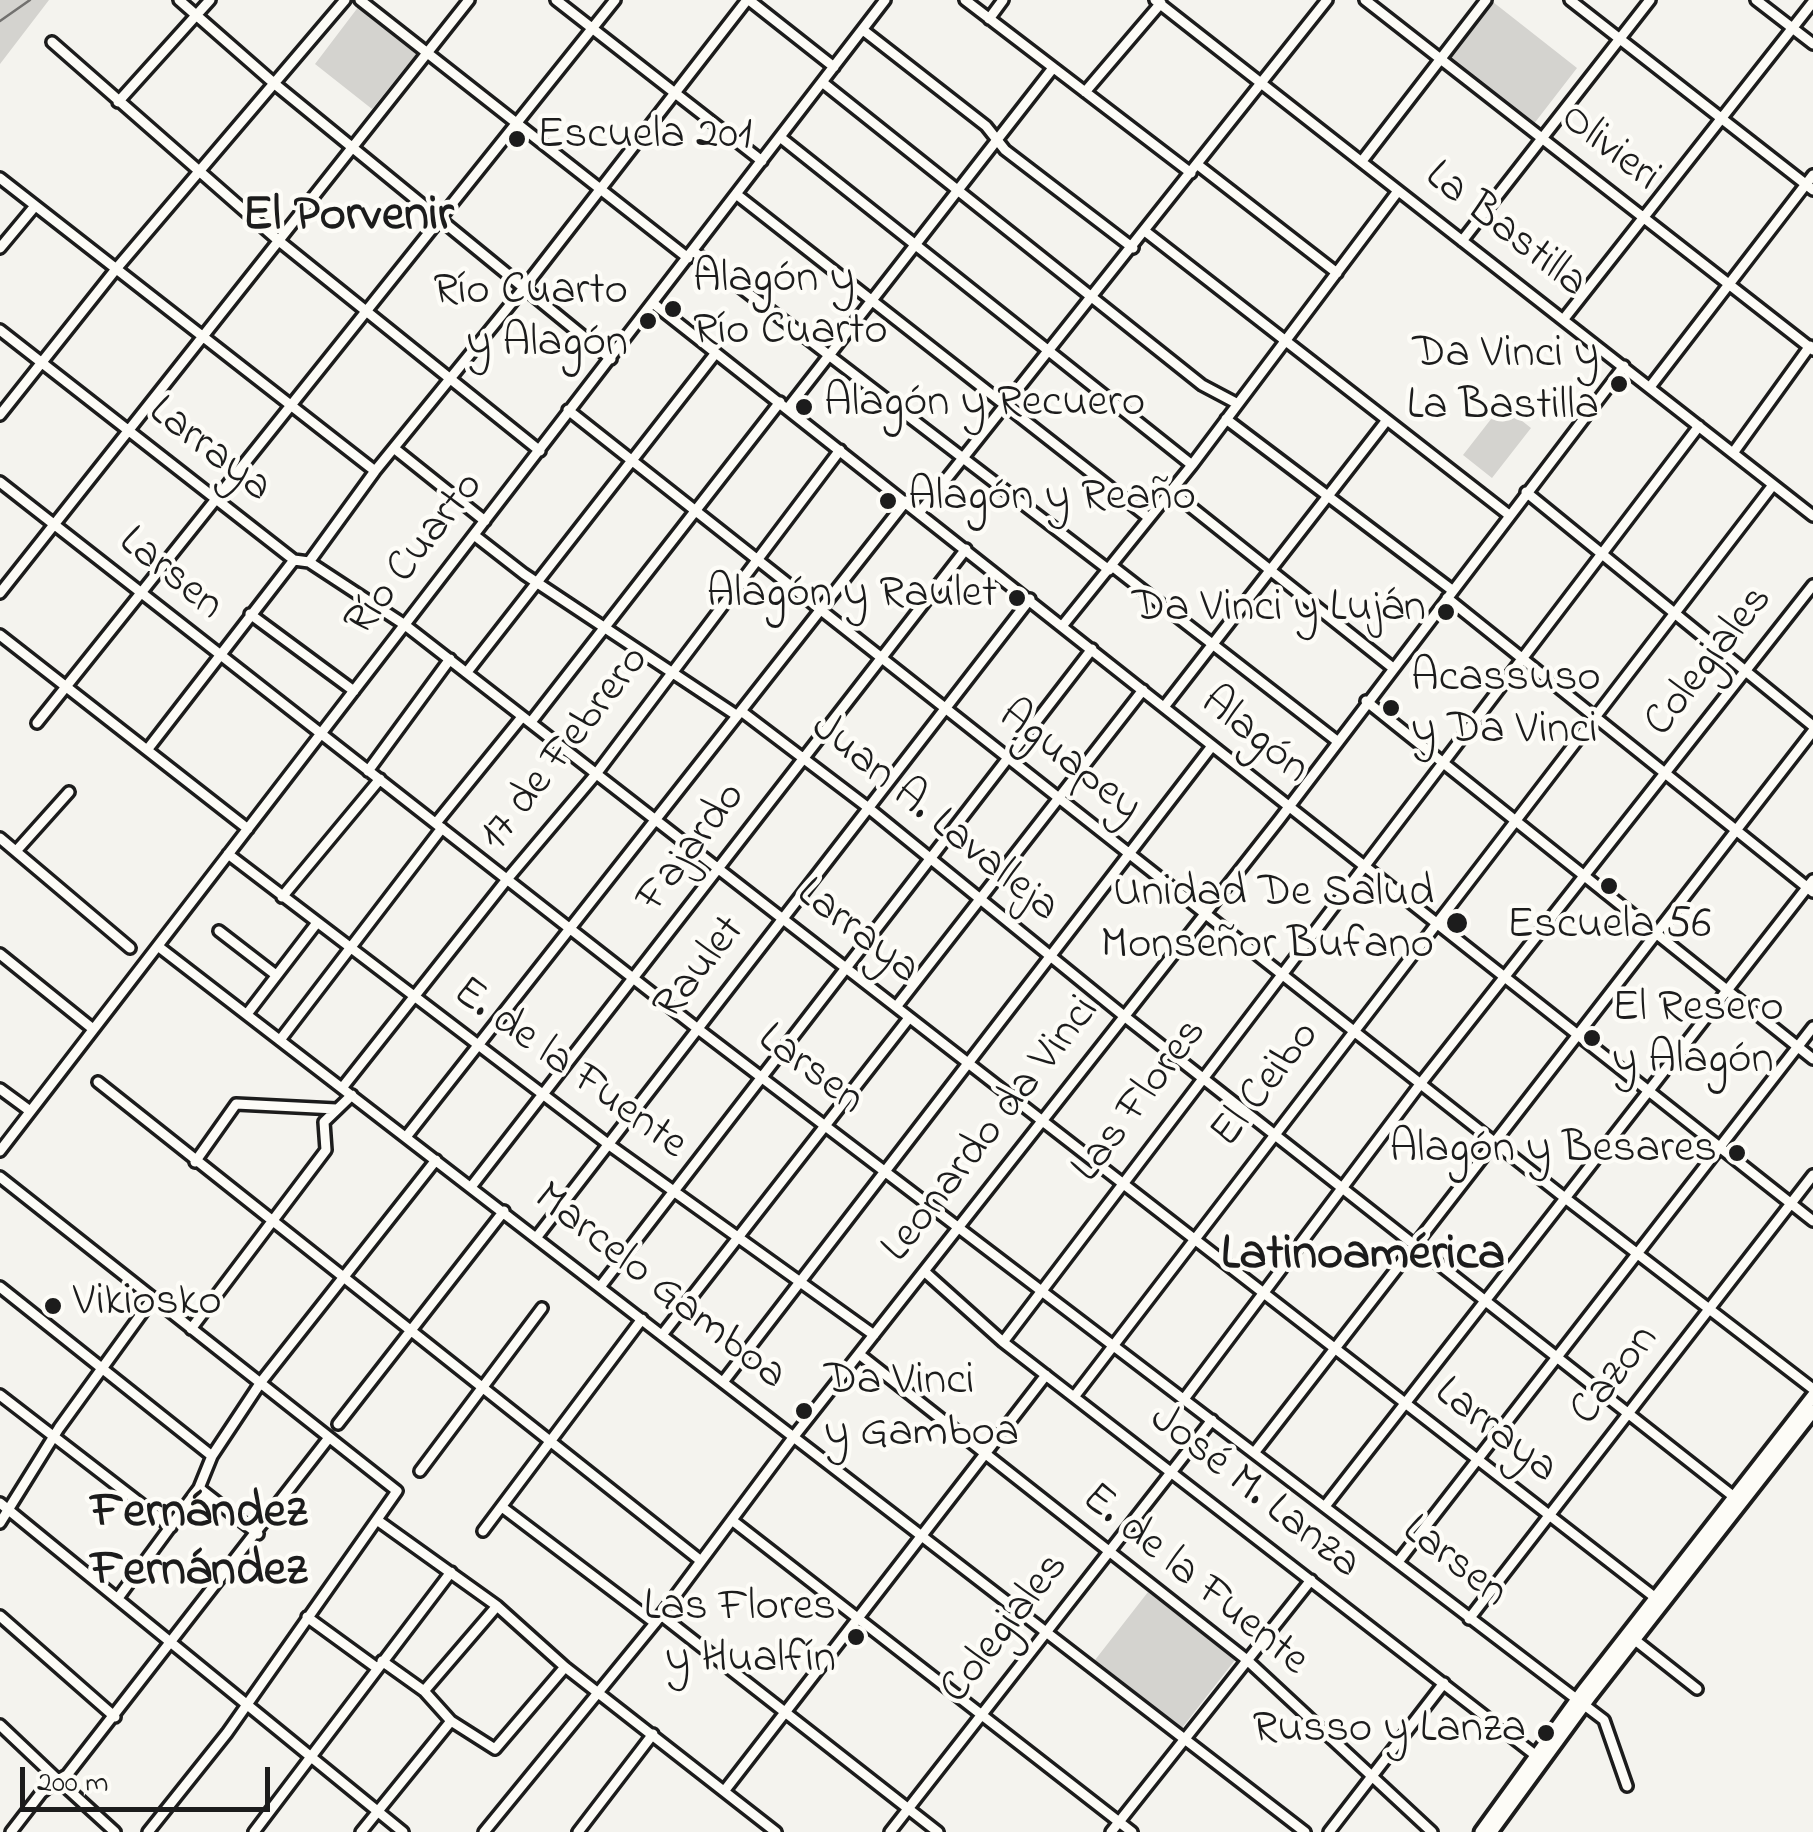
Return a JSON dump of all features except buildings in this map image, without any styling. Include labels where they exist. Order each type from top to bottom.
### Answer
[{"type":"main road","points":[[1491,1832],[1580,1702],[1738,1499],[1807,1419],[1813,1392]]},
{"type":"main road","points":[[1580,1702],[1635,1640],[1660,1601]]},
{"type":"main road","points":[[1480,1832],[1542,1759]]},
{"type":"street","points":[[179,0],[351,148],[611,359]]},
{"type":"street","points":[[118,102],[210,0]]},
{"type":"street","points":[[0,415],[116,268],[276,85],[344,0]]},
{"type":"street","points":[[360,0],[600,189],[830,355],[1338,741]]},
{"type":"street","points":[[0,593],[469,0]]},
{"type":"street","points":[[556,0],[762,161]]},
{"type":"street","points":[[36,723],[218,501],[615,0]]},
{"type":"street","points":[[309,562],[374,471],[523,289],[748,0],[834,66]]},
{"type":"street","name":"Río Cuarto","points":[[0,1151],[885,0]]},
{"type":"street","points":[[964,0],[1337,273]]},
{"type":"street","points":[[990,19],[1004,0]]},
{"type":"street","points":[[920,512],[1327,0]]},
{"type":"street","name":"Olivieri","points":[[1365,0],[1812,346]]},
{"type":"street","points":[[1362,161],[1486,0]]},
{"type":"street","points":[[1570,0],[1809,187]]},
{"type":"street","points":[[1462,241],[1650,0]]},
{"type":"street","points":[[1756,0],[1813,44]]},
{"type":"street","points":[[1085,92],[1159,1]]},
{"type":"street","name":"La Bastilla","points":[[1159,1],[1813,516]]},
{"type":"street","points":[[1562,320],[1645,220],[1813,2]]},
{"type":"street","points":[[863,30],[996,138],[1005,150],[1132,248]]},
{"type":"street","points":[[52,42],[279,241],[540,451]]},
{"type":"street","points":[[280,1040],[352,952],[439,826],[605,628],[694,512],[830,355],[1054,68]]},
{"type":"street","points":[[822,82],[1202,385],[1236,403]]},
{"type":"street","points":[[780,137],[1192,465]]},
{"type":"street","points":[[1650,387],[1809,187],[1813,175]]},
{"type":"street","points":[[0,178],[374,471]]},
{"type":"street","points":[[1063,625],[1192,465],[1398,192]]},
{"type":"street","points":[[736,194],[1149,518]]},
{"type":"street","points":[[0,248],[35,206]]},
{"type":"street","points":[[1146,232],[1509,514]]},
{"type":"street","name":"Alagón","points":[[654,304],[1063,625],[1362,868],[1813,1221]]},
{"type":"street","name":"Larraya","points":[[0,330],[294,560],[309,562],[405,625],[467,672],[1548,1518],[1660,1601]]},
{"type":"street","points":[[1733,453],[1812,346]]},
{"type":"street","points":[[467,672],[716,354]]},
{"type":"street","name":"Leonardo da Vinci","points":[[484,1832],[658,1619],[795,1435],[1205,914],[1624,366]]},
{"type":"street","name":"Aguapey","points":[[568,410],[1813,1392]]},
{"type":"street","points":[[1226,419],[1330,496],[1666,775],[1811,887],[1326,1504]]},
{"type":"street","points":[[1164,707],[1387,420]]},
{"type":"street","name":"Las Flores","points":[[1003,1342],[1201,1076],[1446,764],[1699,426]]},
{"type":"street","points":[[394,450],[485,520]]},
{"type":"street","name":"17 de Febrero","points":[[342,1088],[508,878],[596,774],[840,450]]},
{"type":"street","name":"Larsen","points":[[0,482],[218,658],[380,779],[698,1029],[1326,1504],[1580,1702],[1610,1727],[1627,1786]]},
{"type":"street","name":"El Ceibo","points":[[1074,1397],[1272,1133],[1772,484]]},
{"type":"street","points":[[1171,492],[1393,668]]},
{"type":"street","points":[[1254,1453],[1813,729],[1605,552],[1526,492]]},
{"type":"street","points":[[406,1137],[906,501]]},
{"type":"street","name":"Juan A. Lavalleja","points":[[474,535],[670,673],[804,757],[1124,1016],[1738,1499]]},
{"type":"street","name":"Fajardo","points":[[471,1187],[966,549]]},
{"type":"street","points":[[147,750],[294,560]]},
{"type":"street","name":"Colegiales","points":[[1184,1399],[1422,1082],[1813,584]]},
{"type":"street","name":"Raulet","points":[[536,1238],[866,806],[946,710],[1030,599]]},
{"type":"street","points":[[250,614],[354,691]]},
{"type":"street","points":[[0,635],[248,829]]},
{"type":"street","points":[[600,1287],[1092,650]]},
{"type":"street","points":[[368,771],[450,660]]},
{"type":"street","points":[[896,1007],[1143,690]]},
{"type":"street","points":[[1366,701],[1813,1059]]},
{"type":"street","points":[[723,1382],[1212,746]]},
{"type":"street","points":[[282,897],[380,779]]},
{"type":"street","points":[[17,850],[69,792]]},
{"type":"street","points":[[0,838],[130,948]]},
{"type":"street","name":"E. de la Fuente","points":[[228,854],[608,1144],[874,1335]]},
{"type":"street","points":[[247,1014],[316,924]]},
{"type":"street","points":[[220,931],[276,974]]},
{"type":"street","name":"Marcelo Gamboa","points":[[160,947],[1306,1832]]},
{"type":"street","points":[[0,954],[93,1028]]},
{"type":"street","points":[[662,1335],[909,1018]]},
{"type":"street","points":[[1398,1562],[1813,1028]]},
{"type":"street","points":[[98,1082],[269,1222],[554,1440],[701,1561]]},
{"type":"street","points":[[0,1089],[30,1112]]},
{"type":"street","points":[[191,1328],[326,1150],[324,1122],[352,1095]]},
{"type":"street","points":[[195,1162],[231,1108],[241,1102],[286,1109],[338,1109]]},
{"type":"street","points":[[118,1598],[198,1488],[212,1456],[261,1382],[436,1160]]},
{"type":"street","name":"Cazon","points":[[1469,1619],[1813,1175]]},
{"type":"street","points":[[0,1177],[394,1486],[397,1496],[148,1832]]},
{"type":"street","points":[[338,1424],[413,1333],[504,1211]]},
{"type":"street","name":"José M. Lanza","points":[[925,1272],[1003,1342],[1542,1759]]},
{"type":"street","points":[[0,1287],[212,1456]]},
{"type":"street","points":[[0,1523],[4,1506],[153,1298]]},
{"type":"street","points":[[420,1470],[542,1308]]},
{"type":"street","points":[[483,1531],[642,1320]]},
{"type":"street","name":"E. de la Fuente","points":[[859,1354],[1247,1660],[1432,1832]]},
{"type":"street","points":[[725,1790],[1046,1375]]},
{"type":"street","points":[[0,1395],[171,1528]]},
{"type":"street","name":"Colegiales","points":[[890,1832],[1212,1420]]},
{"type":"street","points":[[11,1832],[41,1794],[115,1717],[328,1438]]},
{"type":"street","points":[[198,1488],[258,1534]]},
{"type":"street","points":[[4,1506],[244,1706],[403,1832]]},
{"type":"street","points":[[502,1507],[784,1712],[938,1832]]},
{"type":"street","points":[[377,1520],[497,1606],[565,1667],[776,1832]]},
{"type":"street","points":[[733,1521],[1132,1832]]},
{"type":"street","points":[[254,1832],[451,1572]]},
{"type":"street","points":[[1111,1832],[1311,1580]]},
{"type":"street","points":[[424,1691],[497,1606]]},
{"type":"street","points":[[0,1616],[115,1717]]},
{"type":"street","points":[[307,1616],[424,1691],[451,1721],[495,1749],[565,1667]]},
{"type":"street","points":[[1635,1640],[1696,1689]]},
{"type":"street","points":[[1329,1832],[1444,1683]]},
{"type":"street","points":[[362,1832],[451,1721]]},
{"type":"street","points":[[0,1725],[115,1832]]},
{"type":"street","points":[[578,1832],[652,1734]]},
{"type":"shaded area","points":[[0,0],[49,0],[0,64]]},
{"type":"shaded area","points":[[1493,2],[1577,68],[1533,125],[1449,59]]},
{"type":"shaded area","points":[[359,6],[417,53],[372,109],[315,64]]},
{"type":"shaded area","points":[[1502,405],[1531,428],[1492,478],[1463,455]]},
{"type":"shaded area","points":[[1148,1592],[1235,1660],[1182,1728],[1095,1660]]},
{"type":"waterway","points":[[0,21],[30,0]]},
{"type":"place","name":"Escuela 201","points":[[517,139]]},
{"type":"place","name":"Alagón y Río Cuarto","points":[[673,309]]},
{"type":"place","name":"Río Cuarto y Alagón","points":[[648,321]]},
{"type":"place","name":"Da Vinci y La Bastilla","points":[[1619,384]]},
{"type":"place","name":"Alagón y Recuero","points":[[804,407]]},
{"type":"place","name":"Alagón y Reaño","points":[[888,501]]},
{"type":"place","name":"Alagón y Raulet","points":[[1017,598]]},
{"type":"place","name":"Da Vinci y Luján","points":[[1446,612]]},
{"type":"place","name":"Acassuso y Da Vinci","points":[[1391,708]]},
{"type":"place","name":"Escuela 56","points":[[1609,886]]},
{"type":"place","name":"Unidad De Salud Monseñor Bufano","points":[[1457,923]]},
{"type":"place","name":"El Resero y Alagón","points":[[1592,1038]]},
{"type":"place","name":"Alagón y Besares","points":[[1737,1153]]},
{"type":"place","name":"Vikiosko","points":[[53,1306]]},
{"type":"place","name":"Da Vinci y Gamboa","points":[[804,1411]]},
{"type":"place","name":"Las Flores y Hualfín","points":[[856,1637]]},
{"type":"place","name":"Russo y Lanza","points":[[1546,1733]]},
{"type":"district","name":"El Porvenir","points":[[348,220]]},
{"type":"district","name":"Latinoamérica","points":[[1363,1259]]},
{"type":"district","name":"Fernández Fernández","points":[[199,1546]]}]
